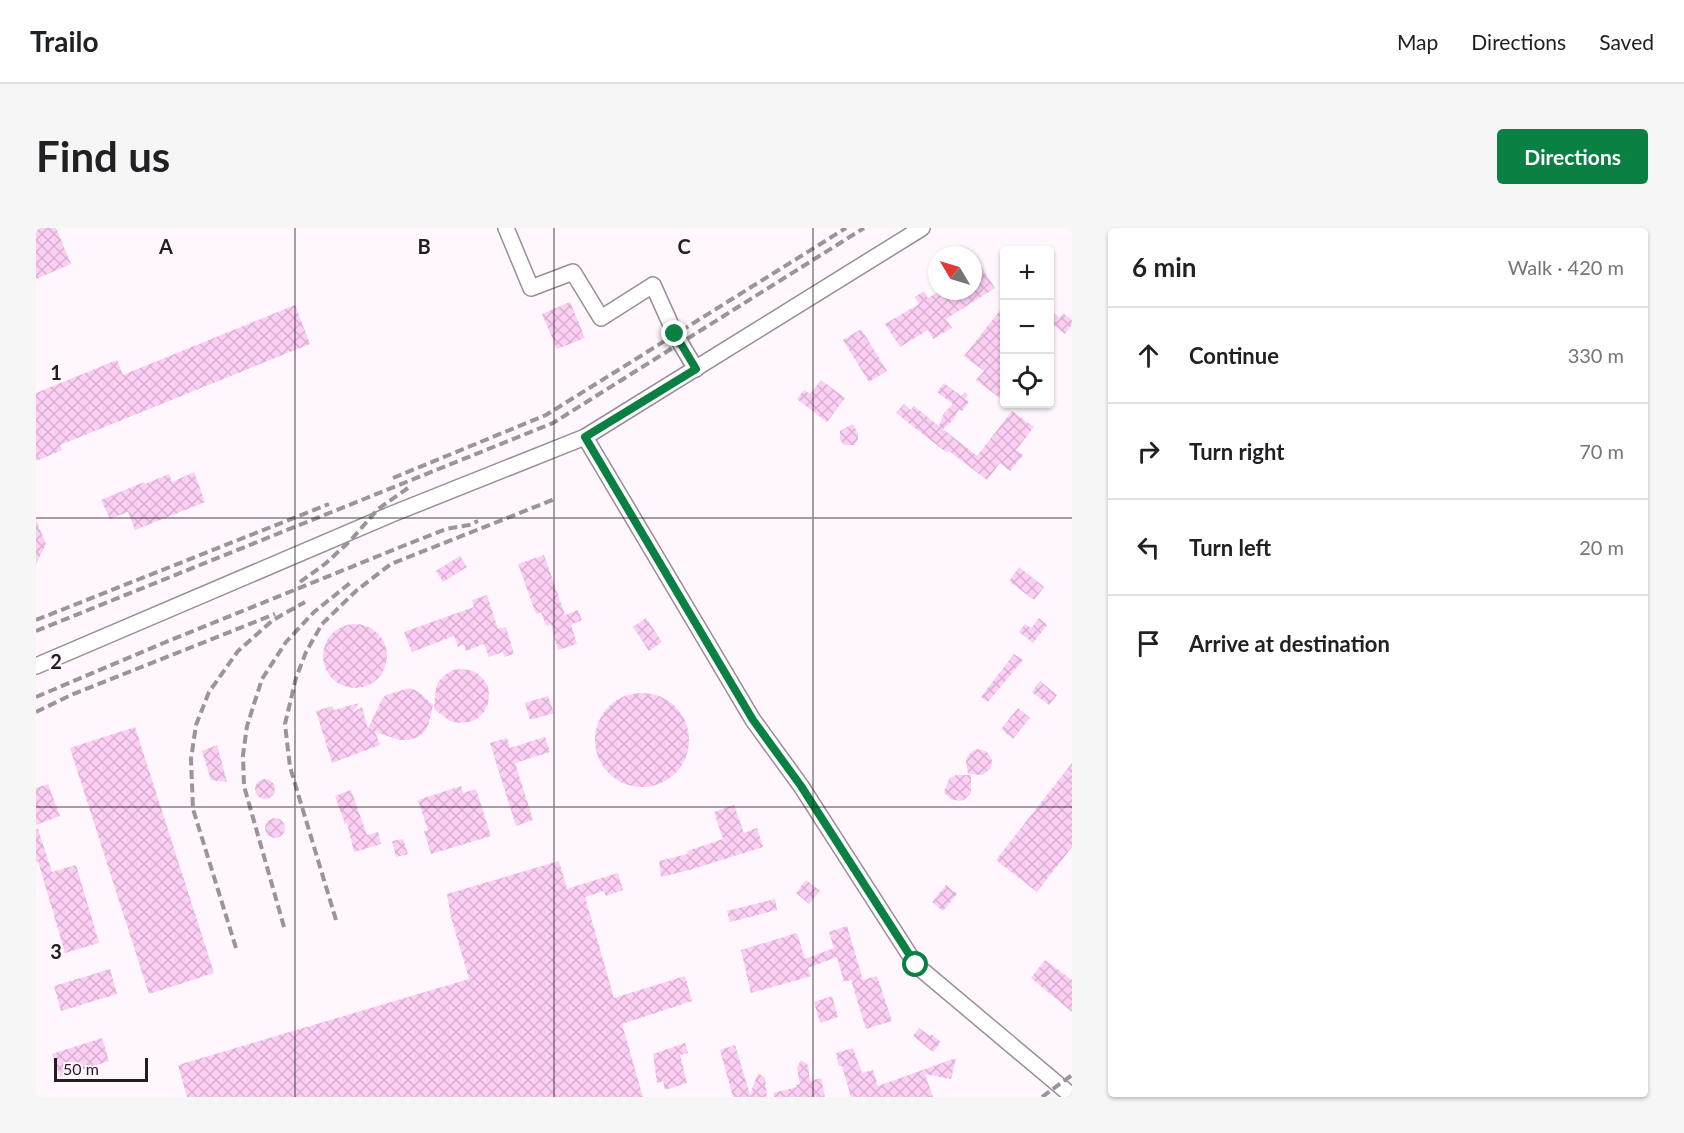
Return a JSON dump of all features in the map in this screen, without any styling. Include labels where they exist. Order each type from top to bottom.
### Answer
[{"type":"lane","points":[[506,228],[531,288],[573,272],[601,318],[653,285],[675,334],[696,369]]},
{"type":"lane","points":[[36,666],[392,514],[585,437],[922,228]]},
{"type":"lane","points":[[585,437],[753,720],[801,786],[916,965],[1072,1096]]},
{"type":"building","points":[[36,228],[56,228],[71,264],[36,279]]},
{"type":"building","points":[[982,268],[995,288],[982,296]]},
{"type":"building","points":[[924,291],[928,300],[976,300],[946,319],[952,328],[933,339],[928,330],[900,347],[885,324],[919,304],[915,297]]},
{"type":"building","points":[[570,302],[585,338],[557,349],[542,314]]},
{"type":"building","points":[[295,305],[310,344],[60,445],[62,450],[36,461],[36,393],[117,360],[123,375]]},
{"type":"building","points":[[1000,310],[1000,398],[976,380],[984,371],[964,356]]},
{"type":"building","points":[[1054,313],[1060,318],[1063,313],[1072,320],[1065,334],[1054,325]]},
{"type":"building","points":[[861,329],[887,371],[869,382],[843,340]]},
{"type":"building","points":[[821,380],[845,398],[827,422],[797,399],[804,390],[810,394]]},
{"type":"building","points":[[944,383],[961,396],[965,392],[968,395],[965,399],[969,402],[962,411],[959,409],[953,420],[943,429],[977,456],[1012,411],[1034,427],[1016,450],[1023,455],[1010,471],[1000,463],[987,480],[949,451],[947,453],[896,413],[904,404],[911,410],[914,406],[939,426],[944,413],[953,404],[937,392]]},
{"type":"building","points":[[853,424],[858,440],[854,445],[844,445],[840,440],[840,431]]},
{"type":"building","points":[[194,472],[205,502],[135,530],[128,512],[110,519],[101,500],[169,474],[172,482]]},
{"type":"building","points":[[36,520],[46,544],[36,564]]},
{"type":"building","points":[[544,555],[565,615],[578,610],[582,620],[571,625],[577,644],[558,650],[551,624],[546,626],[541,612],[536,614],[518,564]]},
{"type":"building","points":[[460,556],[467,567],[443,582],[436,571]]},
{"type":"building","points":[[1019,567],[1044,587],[1034,600],[1009,581]]},
{"type":"building","points":[[487,595],[498,629],[506,627],[514,654],[504,657],[503,652],[489,657],[484,644],[466,651],[464,644],[458,647],[454,636],[412,652],[404,632],[474,607],[472,600]]},
{"type":"building","points":[[646,618],[662,642],[649,651],[633,627]]},
{"type":"building","points":[[1039,618],[1047,625],[1033,643],[1019,632],[1025,624],[1031,628]]},
{"type":"building","points":[[349,624],[361,624],[378,633],[385,644],[387,656],[385,668],[378,679],[361,688],[349,688],[337,683],[328,674],[323,662],[323,650],[328,638],[337,629]]},
{"type":"building","points":[[1014,654],[1023,660],[988,702],[981,697]]},
{"type":"building","points":[[461,669],[477,673],[488,686],[489,694],[488,704],[477,719],[459,723],[450,721],[434,709],[439,681],[453,670]]},
{"type":"building","points":[[1040,681],[1057,695],[1049,705],[1032,692]]},
{"type":"building","points":[[410,688],[419,692],[433,705],[425,731],[409,740],[400,740],[375,732],[380,745],[332,763],[316,711],[332,706],[334,710],[359,703],[352,713],[362,707],[368,729],[386,695]]},
{"type":"building","points":[[642,693],[660,697],[675,707],[685,722],[689,740],[685,758],[675,773],[660,783],[642,787],[624,783],[609,773],[599,758],[595,740],[599,722],[609,707],[624,697]]},
{"type":"building","points":[[548,696],[554,713],[530,720],[525,703]]},
{"type":"building","points":[[1018,708],[1030,718],[1013,739],[1001,729]]},
{"type":"building","points":[[135,727],[214,973],[149,994],[70,748]]},
{"type":"building","points":[[545,737],[550,752],[515,763],[533,820],[516,826],[490,743],[507,738],[510,748]]},
{"type":"building","points":[[217,745],[227,782],[211,780],[202,751]]},
{"type":"building","points":[[977,749],[988,753],[992,760],[991,768],[981,775],[968,774],[967,757]]},
{"type":"building","points":[[1072,763],[1072,847],[1037,892],[996,860]]},
{"type":"building","points":[[956,775],[971,775],[970,794],[960,801],[951,799],[944,792],[949,779]]},
{"type":"building","points":[[265,779],[272,782],[275,789],[272,796],[265,799],[258,796],[255,789],[258,782]]},
{"type":"building","points":[[48,784],[60,816],[36,825],[36,788]]},
{"type":"building","points":[[461,786],[463,793],[476,789],[491,836],[431,854],[424,831],[428,830],[418,800]]},
{"type":"building","points":[[351,790],[367,835],[378,832],[381,844],[354,852],[347,823],[345,824],[335,796]]},
{"type":"building","points":[[734,805],[744,833],[757,828],[763,847],[661,877],[659,861],[688,854],[687,851],[723,839],[714,812]]},
{"type":"building","points":[[275,818],[282,821],[285,828],[282,835],[275,838],[268,835],[265,828],[268,821]]},
{"type":"building","points":[[36,829],[38,829],[52,872],[76,865],[99,943],[65,953],[38,861],[36,862]]},
{"type":"building","points":[[403,839],[408,854],[396,857],[392,841]]},
{"type":"building","points":[[559,861],[567,889],[618,873],[623,890],[606,896],[604,891],[585,897],[614,998],[685,976],[692,1001],[622,1024],[643,1097],[187,1097],[178,1065],[469,979],[451,917],[447,894]]},
{"type":"building","points":[[806,880],[820,891],[809,904],[796,893]]},
{"type":"building","points":[[946,885],[957,894],[943,911],[932,902]]},
{"type":"building","points":[[775,899],[777,910],[730,922],[727,911]]},
{"type":"building","points":[[847,926],[863,980],[877,976],[892,1021],[866,1029],[851,980],[844,982],[837,957],[808,968],[811,976],[751,993],[741,950],[797,933],[805,959],[834,948],[829,932]]},
{"type":"building","points":[[1045,960],[1072,980],[1072,1012],[1031,978]]},
{"type":"building","points":[[110,969],[117,994],[61,1011],[54,986]]},
{"type":"building","points":[[832,996],[838,1017],[820,1023],[814,1002]]},
{"type":"building","points":[[919,1028],[941,1042],[933,1052],[913,1036]]},
{"type":"building","points":[[102,1038],[109,1061],[60,1077],[52,1054]]},
{"type":"building","points":[[685,1043],[688,1053],[680,1055],[687,1083],[665,1090],[663,1081],[657,1083],[653,1054]]},
{"type":"building","points":[[735,1045],[750,1095],[758,1073],[765,1078],[767,1097],[733,1097],[720,1050]]},
{"type":"building","points":[[853,1048],[862,1073],[873,1070],[878,1086],[956,1058],[951,1079],[925,1074],[933,1097],[851,1097],[836,1053]]},
{"type":"building","points":[[801,1060],[808,1065],[810,1081],[821,1078],[825,1097],[774,1097],[773,1093],[797,1087],[796,1085],[800,1084],[797,1068]]},
{"type":"railway","points":[[393,478],[546,415],[846,228]]},
{"type":"railway","points":[[36,631],[553,423],[864,228]]},
{"type":"railway","points":[[300,582],[325,564],[350,541],[378,509],[408,488]]},
{"type":"railway","points":[[336,920],[290,767],[285,724],[296,678],[306,652],[322,624],[357,590],[391,564],[555,499]]},
{"type":"railway","points":[[36,620],[329,504]]},
{"type":"railway","points":[[36,697],[403,546],[446,529],[478,521]]},
{"type":"railway","points":[[284,927],[244,786],[243,755],[247,726],[262,679],[286,642],[314,612],[350,583]]},
{"type":"railway","points":[[236,948],[193,809],[191,759],[196,725],[209,692],[238,651],[273,620],[305,602]]},
{"type":"railway","points":[[36,712],[71,695],[275,614]]},
{"type":"railway","points":[[1042,1097],[1072,1075]]},
{"type":"route","points":[[675,334],[696,369],[585,437],[753,720],[801,786],[916,965]]}]
